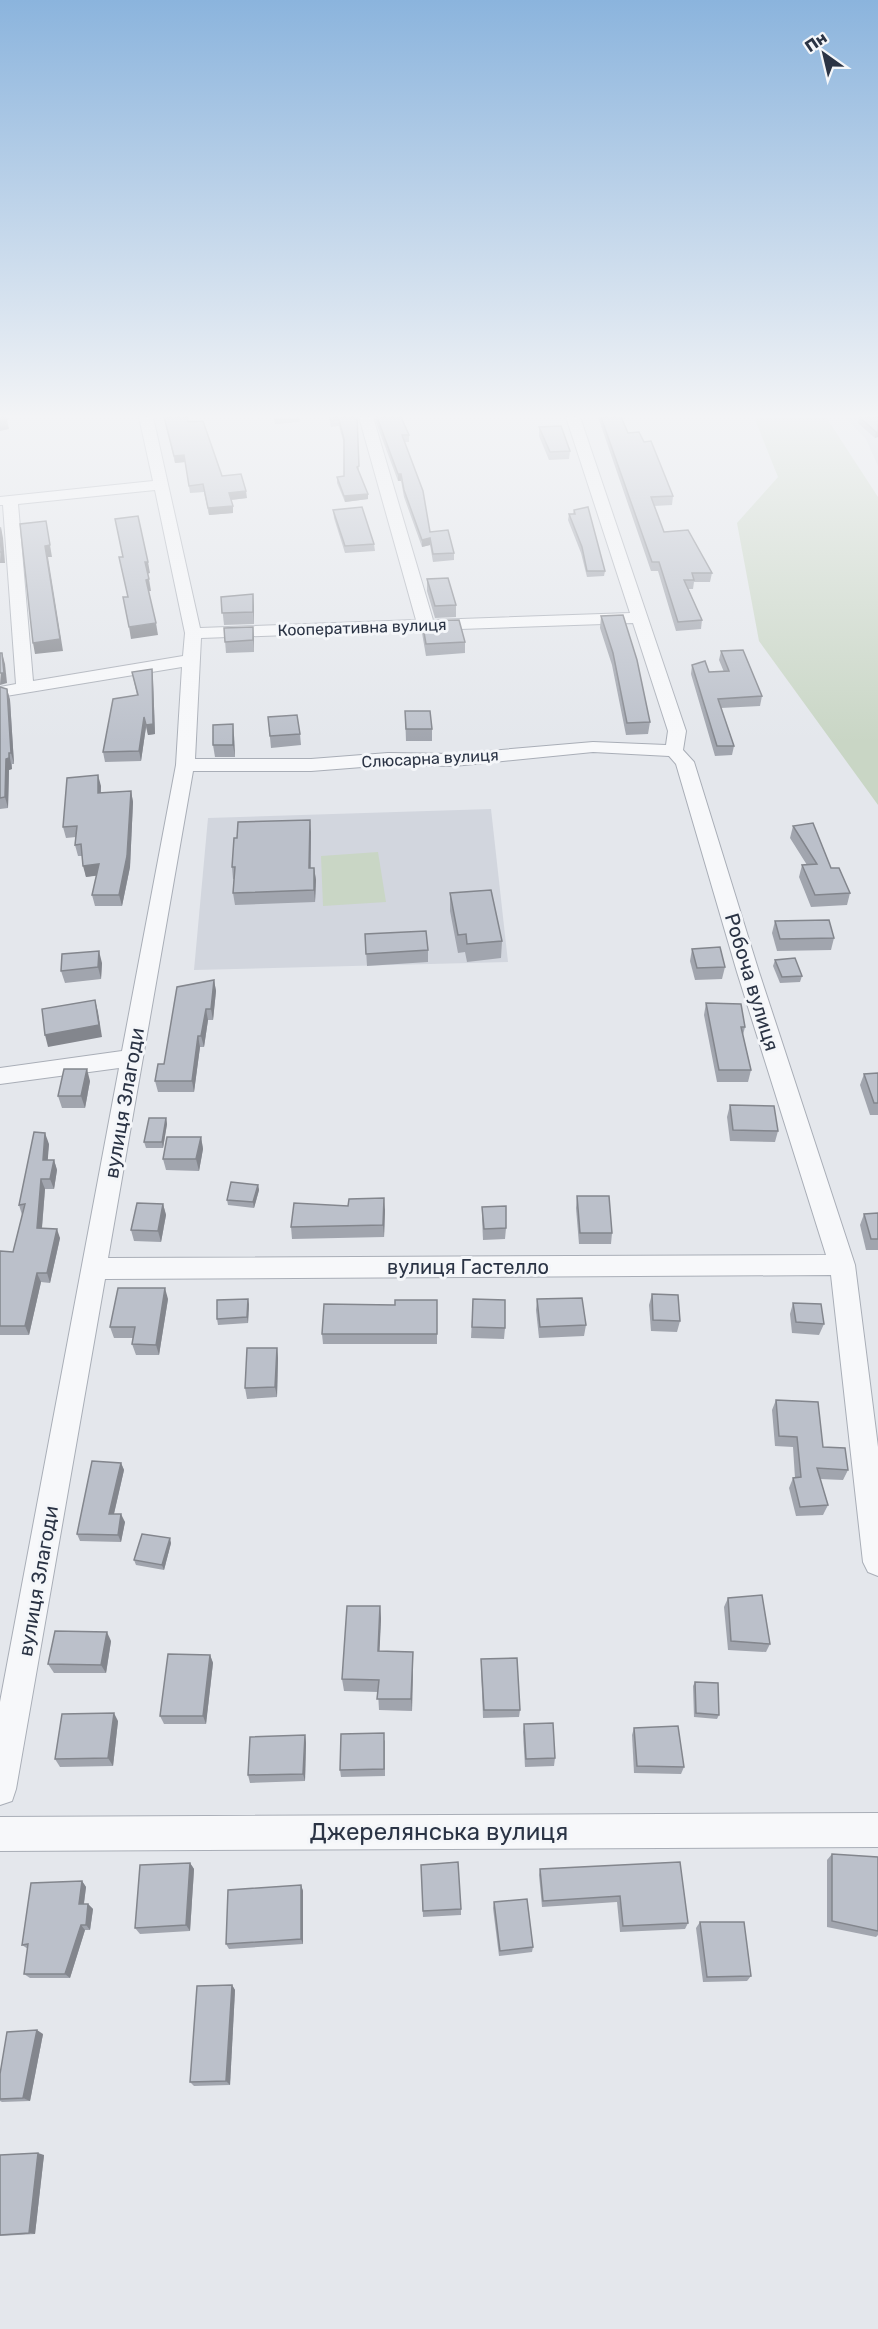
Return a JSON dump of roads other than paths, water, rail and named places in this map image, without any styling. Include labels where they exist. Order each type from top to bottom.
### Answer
[{"type":"street","points":[[8,526],[25,687]]},
{"type":"street","name":"вулиця Злагоди","points":[[0,1789],[185,765],[193,633],[170,526]]},
{"type":"street","points":[[397,526],[426,625]]},
{"type":"street","points":[[609,526],[677,731],[674,751]]},
{"type":"street","name":"Кооперативна вулиця","points":[[193,633],[639,618]]},
{"type":"street","points":[[0,692],[192,660]]},
{"type":"street","name":"Слюсарна вулиця","points":[[185,765],[311,765],[388,759],[454,760],[593,747],[674,751]]},
{"type":"street","name":"Робоча вулиця","points":[[674,751],[685,762],[748,972],[842,1265],[878,1562]]},
{"type":"street","points":[[0,1076],[132,1058]]},
{"type":"street","name":"вулиця Гастелло","points":[[94,1269],[842,1265]]},
{"type":"street","name":"Джерелянська вулиця","points":[[0,1834],[878,1830]]}]
